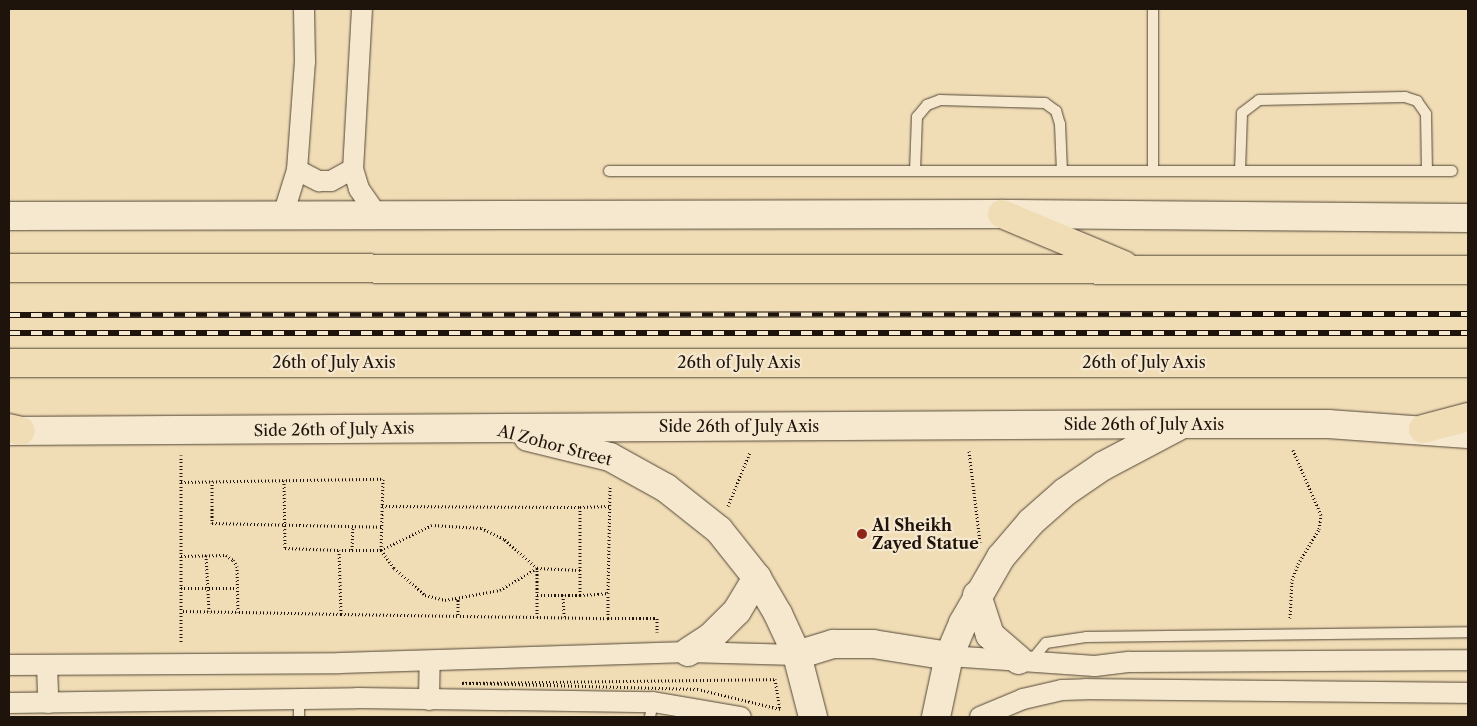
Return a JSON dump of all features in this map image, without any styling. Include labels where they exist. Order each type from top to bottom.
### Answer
[{"type":"highway","points":[[1002,214],[1137,270]]},
{"type":"highway","points":[[9,268],[1468,270]]},
{"type":"highway","name":"26th of July Axis","points":[[9,363],[1468,363]]},
{"type":"highway","points":[[1423,429],[1468,417]]},
{"type":"main road","points":[[9,216],[1002,214],[1468,218]]},
{"type":"main road","points":[[936,717],[949,656],[981,588],[1001,557],[1031,522],[1065,492],[1103,466],[1184,424]]},
{"type":"main road","name":"Side 26th of July Axis","points":[[13,430],[180,432],[488,427],[1281,424],[1423,429],[1468,434]]},
{"type":"main road","name":"Al Zohor Street","points":[[488,427],[610,457],[666,488],[718,530],[757,578],[797,655],[813,717]]},
{"type":"main road","points":[[688,652],[710,637],[736,611],[757,578]]},
{"type":"main road","points":[[981,588],[990,635],[1026,660]]},
{"type":"main road","points":[[797,655],[834,644],[873,644],[949,656]]},
{"type":"street","points":[[283,215],[297,170],[305,62],[304,9]]},
{"type":"street","points":[[362,9],[353,169],[359,189],[377,215]]},
{"type":"street","points":[[297,170],[307,177],[331,181],[353,169]]},
{"type":"street","points":[[9,665],[430,660],[688,652],[797,655]]},
{"type":"street","points":[[949,656],[1095,666],[1130,662],[1468,660]]},
{"type":"street","points":[[429,700],[430,660]]},
{"type":"street","points":[[47,665],[48,703]]},
{"type":"street","points":[[980,717],[1024,699],[1062,690],[1468,693]]},
{"type":"street","points":[[9,703],[300,708],[429,700],[652,710],[741,717]]},
{"type":"lane","points":[[1153,171],[1154,9]]},
{"type":"lane","points":[[1240,171],[1242,113],[1259,100],[1405,97],[1418,101],[1426,114],[1427,171]]},
{"type":"lane","points":[[916,171],[918,117],[927,105],[940,100],[1038,101],[1051,106],[1060,124],[1062,171]]},
{"type":"lane","points":[[609,171],[1452,171]]},
{"type":"lane","points":[[1026,660],[1046,643],[1073,638],[1290,632],[1468,632]]},
{"type":"path","points":[[1281,424],[1321,515],[1319,529],[1298,564],[1292,580],[1290,632]]},
{"type":"path","points":[[965,425],[981,588]]},
{"type":"path","points":[[718,530],[761,426]]},
{"type":"path","points":[[180,432],[182,664]]},
{"type":"path","points":[[608,618],[610,457]]},
{"type":"path","points":[[284,480],[286,548],[381,550],[432,525],[481,528],[504,539],[537,568],[536,617]]},
{"type":"path","points":[[181,482],[383,480],[381,550],[394,568],[425,594],[445,600],[500,590],[537,568],[580,570]]},
{"type":"path","points":[[212,481],[212,523],[382,527]]},
{"type":"path","points":[[382,506],[609,506]]},
{"type":"path","points":[[580,507],[580,595]]},
{"type":"path","points":[[352,550],[353,526]]},
{"type":"path","points":[[339,550],[341,614]]},
{"type":"path","points":[[181,556],[226,555],[233,560],[237,566],[238,612]]},
{"type":"path","points":[[206,556],[209,611]]},
{"type":"path","points":[[181,588],[238,588]]},
{"type":"path","points":[[537,595],[608,593]]},
{"type":"path","points":[[563,595],[564,617]]},
{"type":"path","points":[[458,598],[458,616]]},
{"type":"path","points":[[181,611],[657,618],[658,653]]},
{"type":"railway","points":[[9,315],[1468,314]]},
{"type":"railway","points":[[9,333],[1468,333]]},
{"type":"place","name":"Al Sheikh Zayed Statue","points":[[862,534]]}]
